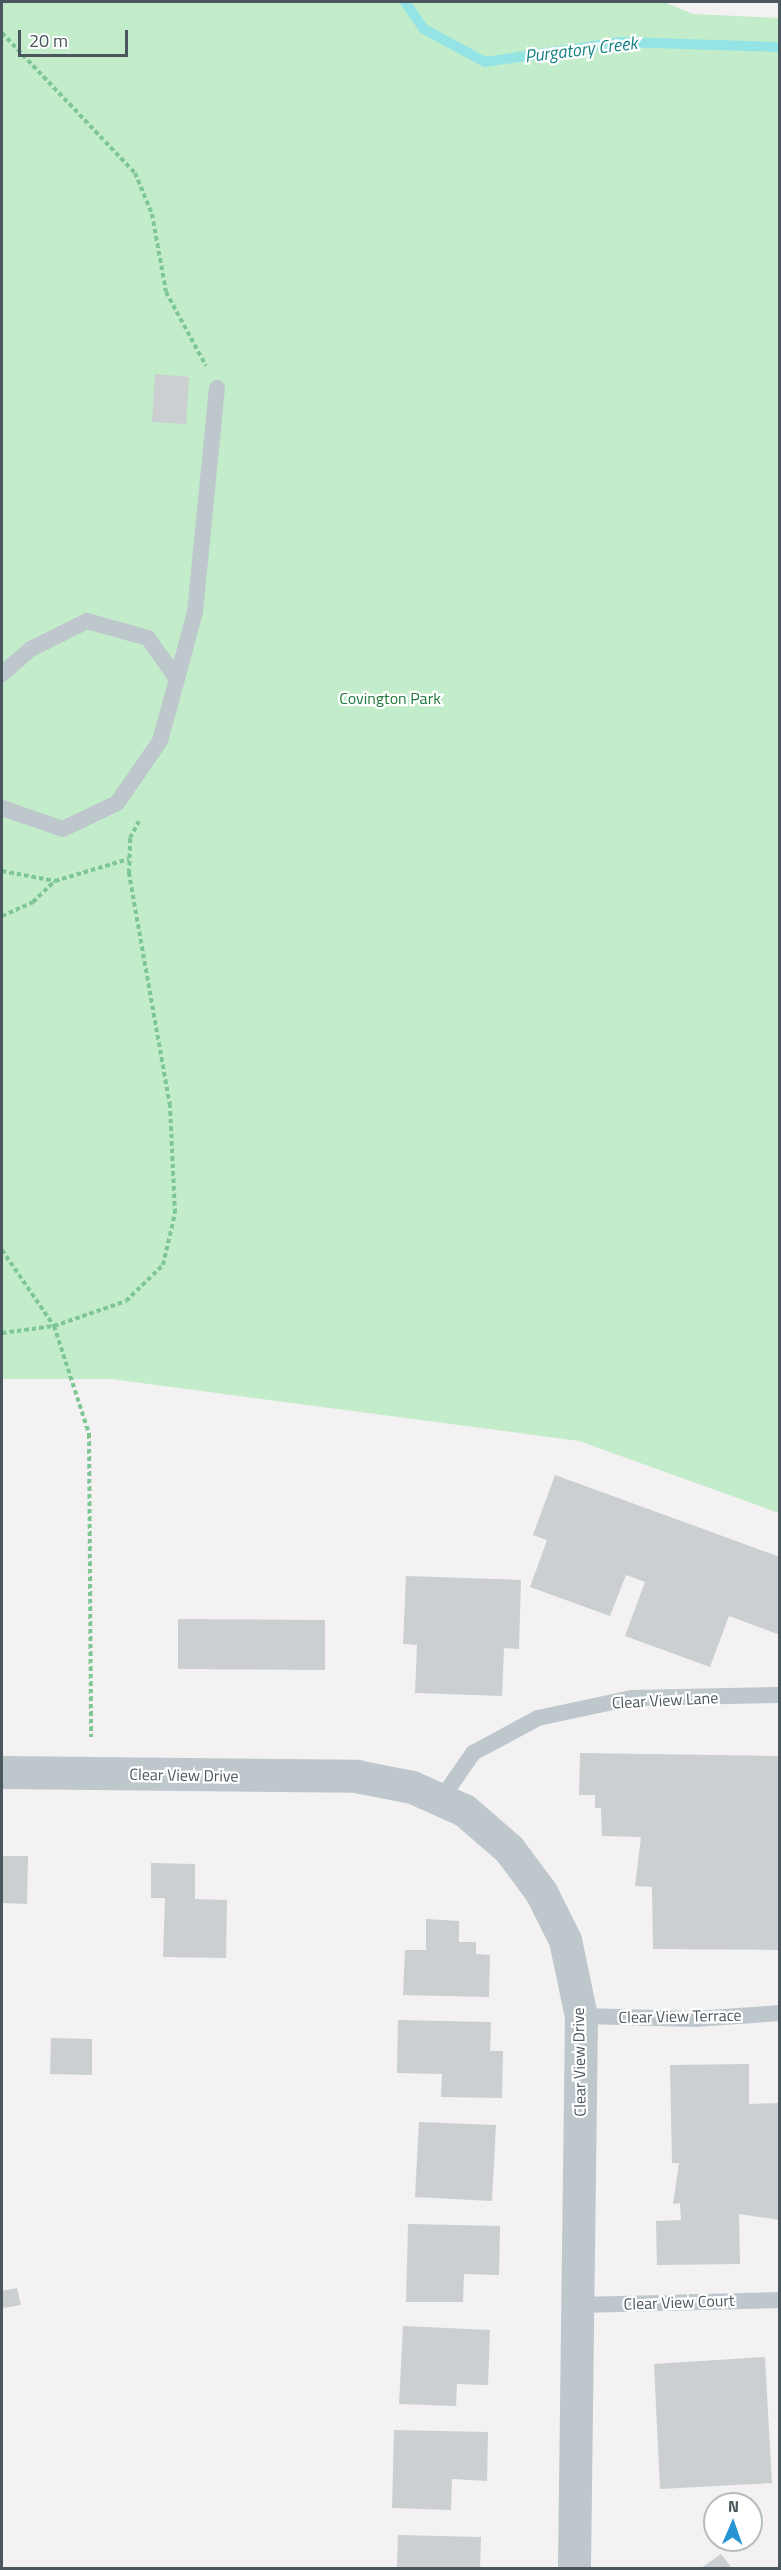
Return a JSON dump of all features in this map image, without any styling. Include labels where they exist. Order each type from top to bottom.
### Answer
[{"type":"street","name":"Clear View Drive","points":[[2,1773],[356,1776],[442,1798],[509,1849],[541,1892],[565,1940],[581,2016],[574,2568]]},
{"type":"lane","points":[[2,808],[63,829],[117,803],[160,741],[195,612],[217,388]]},
{"type":"lane","points":[[2,674],[31,649],[87,621],[148,638],[177,679]]},
{"type":"lane","name":"Clear View Lane","points":[[442,1798],[473,1753],[538,1718],[632,1698],[780,1695]]},
{"type":"lane","name":"Clear View Terrace","points":[[581,2016],[695,2019],[780,2013]]},
{"type":"lane","name":"Clear View Court","points":[[579,2305],[780,2300]]},
{"type":"path","points":[[2,916],[33,902],[55,881],[129,859]]},
{"type":"path","points":[[2,871],[55,881]]},
{"type":"path","points":[[2,1250],[54,1326],[89,1434],[92,1774]]},
{"type":"green space","name":"Covington Park","points":[[2,2],[664,2],[693,14],[779,18],[779,1513],[579,1441],[111,1379],[2,1379]]},
{"type":"building","points":[[155,374],[189,377],[186,424],[152,422]]},
{"type":"building","points":[[555,1475],[780,1557],[780,1635],[729,1616],[710,1667],[625,1636],[645,1582],[626,1575],[610,1616],[530,1587],[547,1540],[533,1535]]},
{"type":"building","points":[[406,1576],[521,1580],[519,1649],[504,1648],[502,1696],[415,1693],[417,1645],[403,1644]]},
{"type":"building","points":[[178,1619],[325,1620],[325,1670],[178,1669]]},
{"type":"building","points":[[580,1753],[780,1756],[780,1950],[653,1949],[652,1887],[635,1886],[641,1837],[602,1836],[601,1808],[595,1808],[595,1795],[579,1795]]},
{"type":"building","points":[[2,1856],[28,1856],[27,1904],[2,1903]]},
{"type":"building","points":[[151,1863],[195,1864],[195,1899],[227,1900],[226,1958],[163,1957],[165,1898],[151,1898]]},
{"type":"building","points":[[426,1919],[459,1921],[459,1942],[476,1942],[476,1954],[490,1955],[489,1997],[403,1995],[405,1950],[426,1950]]},
{"type":"building","points":[[398,2020],[491,2022],[490,2051],[503,2051],[502,2098],[441,2097],[442,2074],[397,2073]]},
{"type":"building","points":[[51,2038],[92,2039],[92,2075],[50,2074]]},
{"type":"building","points":[[749,2064],[749,2104],[780,2103],[780,2220],[739,2214],[740,2264],[657,2265],[656,2221],[681,2220],[680,2203],[673,2204],[679,2163],[672,2163],[670,2065]]},
{"type":"building","points":[[419,2122],[496,2125],[492,2201],[415,2197]]},
{"type":"building","points":[[408,2224],[500,2226],[499,2275],[464,2274],[463,2302],[406,2302]]},
{"type":"building","points":[[17,2288],[21,2305],[3,2308],[2,2291]]},
{"type":"building","points":[[403,2326],[490,2330],[488,2385],[457,2384],[456,2406],[399,2404]]},
{"type":"building","points":[[765,2357],[772,2483],[660,2489],[654,2364]]},
{"type":"building","points":[[394,2430],[488,2432],[487,2481],[452,2479],[451,2510],[392,2508]]},
{"type":"building","points":[[398,2535],[481,2537],[480,2568],[397,2568]]},
{"type":"building","points":[[721,2554],[732,2568],[701,2568]]},
{"type":"waterway","name":"Purgatory Creek","points":[[405,2],[424,29],[485,62],[621,42],[780,47]]}]
